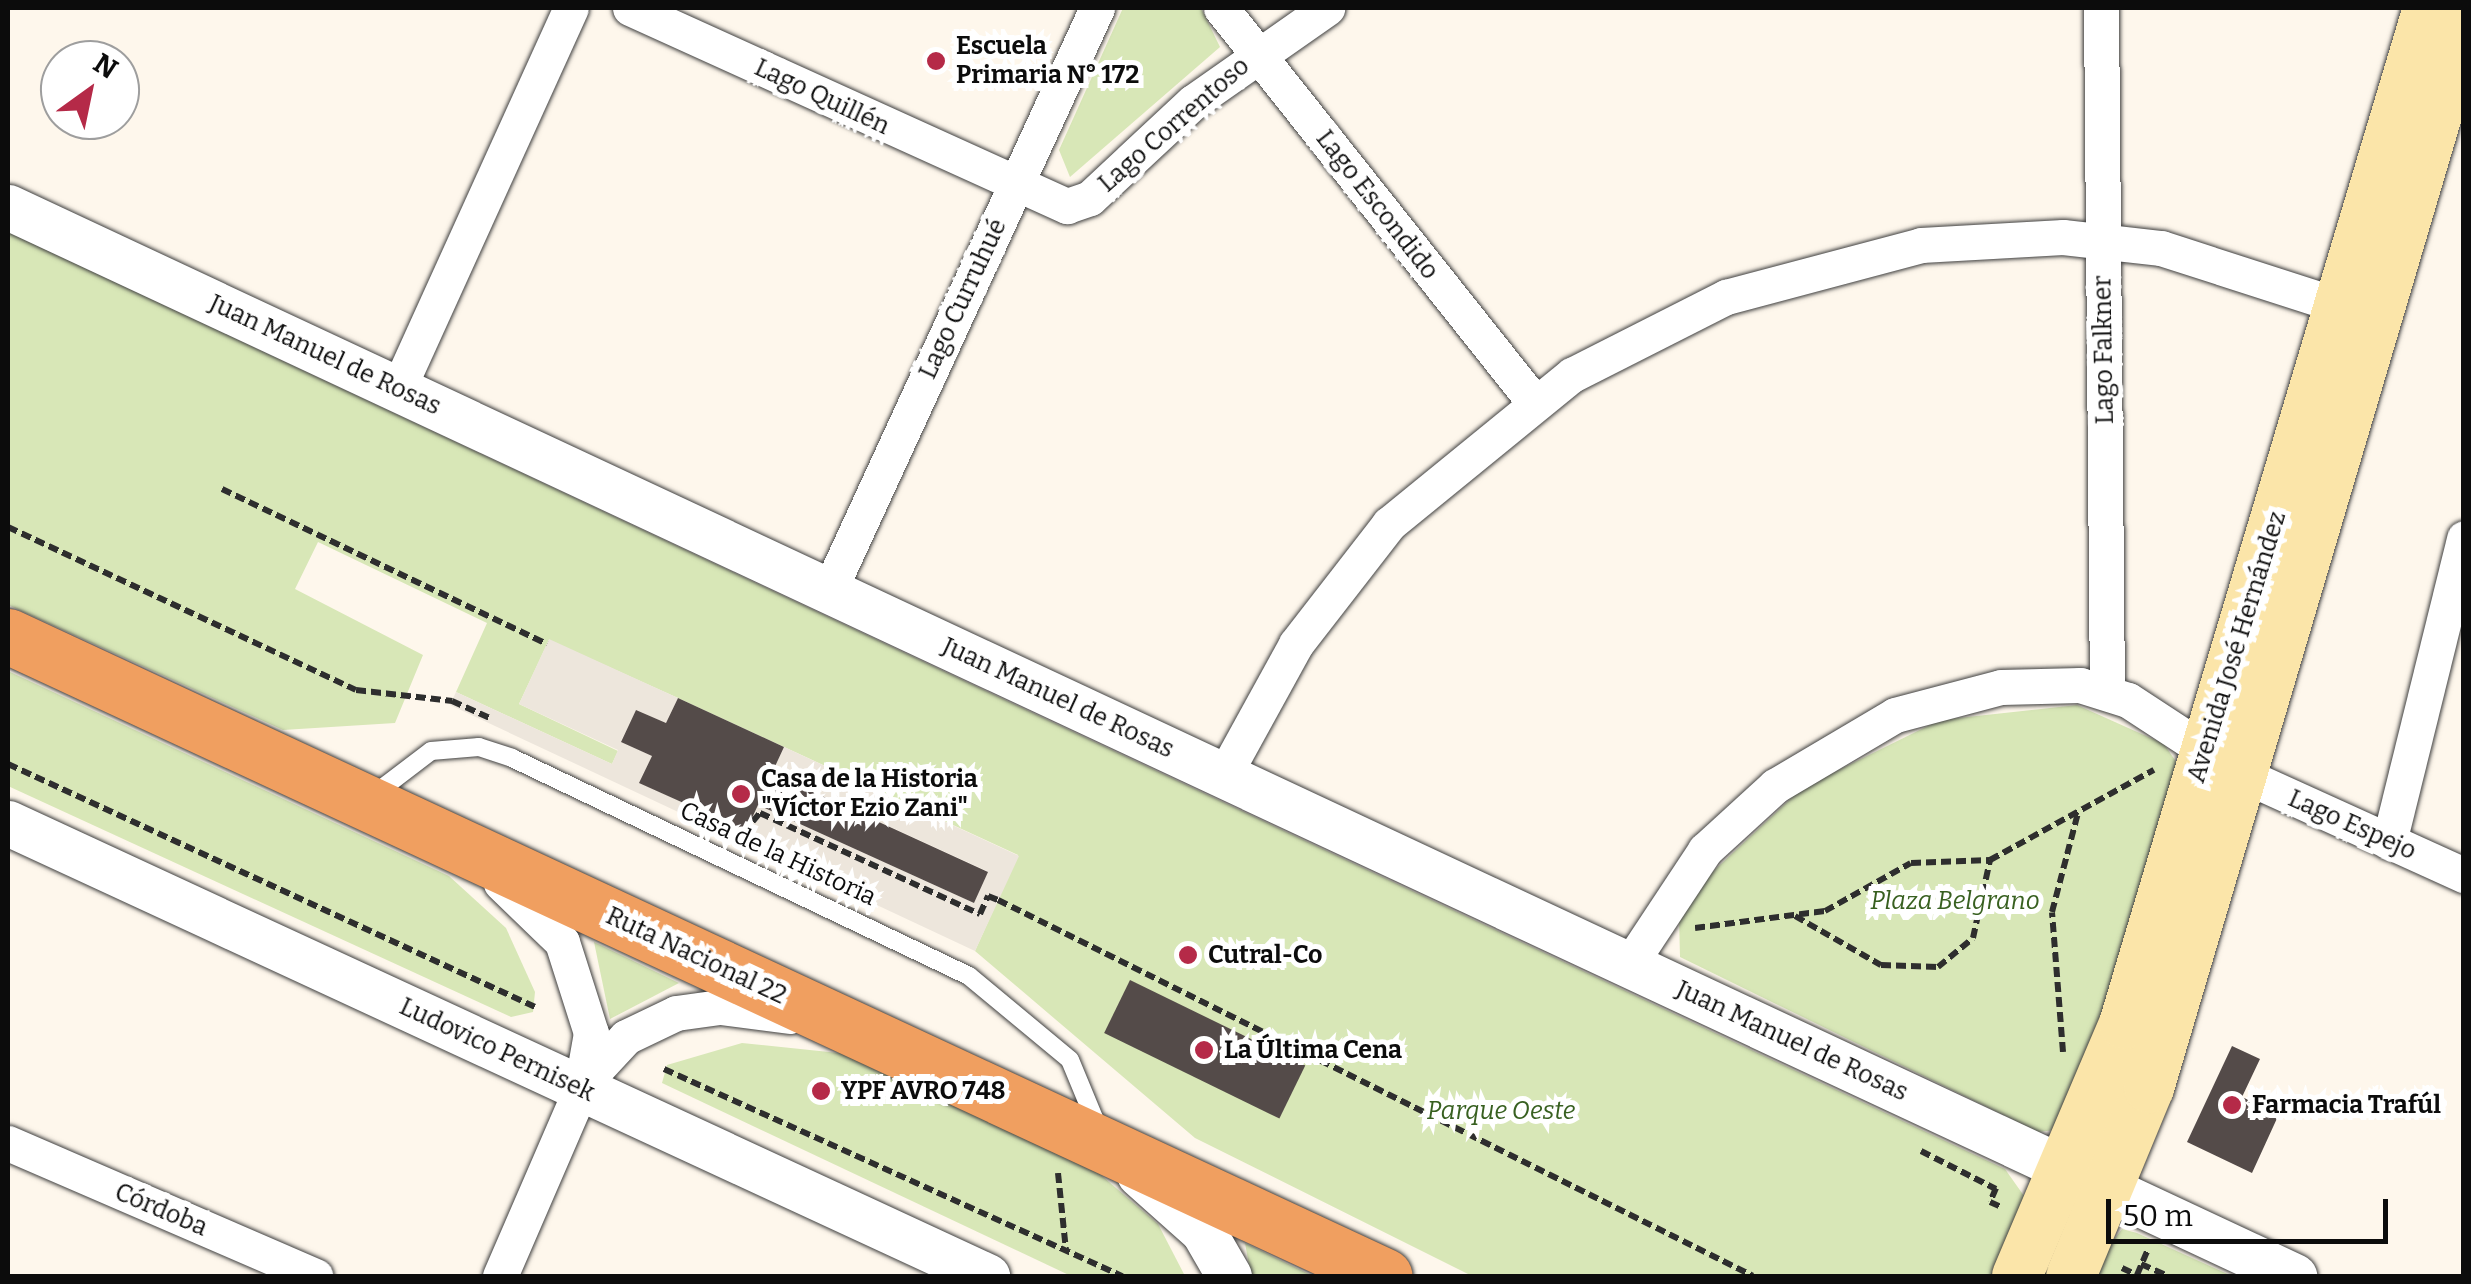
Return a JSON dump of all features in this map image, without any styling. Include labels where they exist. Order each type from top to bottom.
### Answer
[{"type":"highway","name":"Ruta Nacional 22","points":[[8,636],[851,1028],[1079,1148],[1385,1276]]},
{"type":"main road","name":"Avenida José Hernández","points":[[2356,311],[2428,8]]},
{"type":"main road","name":"Avenida José Hernández","points":[[2086,1268],[2087,1180],[2206,761],[2356,311],[2464,24]]},
{"type":"main road","name":"Avenida José Hernández","points":[[2016,1276],[2087,1180]]},
{"type":"street","points":[[398,389],[570,8]]},
{"type":"street","name":"Lago Quillén","points":[[630,8],[1015,186]]},
{"type":"street","name":"Lago Curruhué","points":[[828,590],[1097,8]]},
{"type":"street","name":"Lago Escondido","points":[[1221,8],[1534,402]]},
{"type":"street","name":"Lago Correntoso","points":[[1015,186],[1058,205],[1083,202],[1258,54],[1327,8]]},
{"type":"street","name":"Lago Falkner","points":[[2101,8],[2107,692]]},
{"type":"street","name":"Juan Manuel de Rosas","points":[[8,207],[2294,1276]]},
{"type":"street","points":[[1224,776],[1296,644],[1355,562],[1425,490],[1534,402],[1646,332],[1819,266],[1970,240],[2103,240],[2204,260],[2356,311]]},
{"type":"street","points":[[2390,842],[2464,538]]},
{"type":"street","points":[[1628,965],[1664,903],[1728,826],[1845,739],[1975,691],[2054,684],[2107,692]]},
{"type":"street","name":"Lago Espejo","points":[[2107,692],[2206,761],[2464,874]]},
{"type":"street","name":"Ludovico Pernisek","points":[[8,824],[986,1276]]},
{"type":"street","points":[[449,842],[533,909],[569,954],[590,1020],[580,1089],[500,1276]]},
{"type":"street","points":[[580,1089],[616,1046],[676,1013],[748,1008],[851,1028]]},
{"type":"street","name":"Córdoba","points":[[8,1143],[315,1276]]},
{"type":"street","points":[[1079,1148],[1193,1220],[1229,1276]]},
{"type":"lane","name":"Casa de la Historia","points":[[366,802],[404,765],[446,747],[479,747],[530,766],[969,976],[1070,1060],[1079,1148]]},
{"type":"path","points":[[222,489],[547,644]]},
{"type":"path","points":[[8,528],[356,690],[452,701],[504,725]]},
{"type":"path","points":[[1684,930],[1794,916],[1839,904],[1896,867],[1990,860],[2079,812],[2206,761]]},
{"type":"path","points":[[8,764],[536,1007]]},
{"type":"path","points":[[2065,1074],[2052,912],[2079,812]]},
{"type":"path","points":[[732,828],[749,836],[760,813],[980,914],[988,896],[998,900],[1752,1276]]},
{"type":"path","points":[[1794,916],[1881,965],[1938,968],[1973,938],[1990,860]]},
{"type":"path","points":[[1683,939],[1690,913]]},
{"type":"path","points":[[664,1068],[1122,1276]]},
{"type":"path","points":[[1066,1251],[1079,1148]]},
{"type":"path","points":[[2086,1268],[2137,1275],[2152,1240]]},
{"type":"path","points":[[2142,1264],[2168,1276]]},
{"type":"green space","points":[[1123,8],[1201,8],[1220,47],[1070,177],[1059,150]]},
{"type":"green space","name":"Parque Oeste","points":[[8,232],[2005,1169],[2029,1203],[1999,1276],[1472,1276],[1195,1138],[975,951],[1018,855],[678,698],[549,640],[519,704],[618,751],[612,764],[456,692],[487,623],[318,542],[295,589],[423,655],[395,723],[283,730],[8,605]]},
{"type":"green space","points":[[8,671],[449,876],[506,928],[535,992],[533,1012],[511,1017],[8,786]]},
{"type":"green space","name":"Plaza Belgrano","points":[[2077,705],[2164,744],[2181,769],[2070,1111],[2055,1130],[2038,1132],[1680,957],[1679,917],[1706,878],[1802,788],[1940,720]]},
{"type":"green space","points":[[594,942],[679,983],[610,1019]]},
{"type":"green space","points":[[742,1043],[848,1054],[1095,1170],[1158,1224],[1185,1276],[1071,1276],[662,1083],[667,1065]]},
{"type":"green space","points":[[2122,1229],[2137,1233],[2232,1276],[2086,1276]]},
{"type":"green space","points":[[1245,1243],[1313,1276],[1251,1276]]},
{"type":"shaded area","points":[[549,639],[678,698],[666,723],[636,710],[621,741],[652,756],[640,783],[745,831],[758,805],[974,903],[987,871],[772,773],[784,747],[1019,856],[975,951],[450,705],[456,692],[612,764],[618,750],[519,704]]},
{"type":"building","name":"Casa de la Historia \"Víctor Ezio Zani\"","points":[[678,698],[784,747],[772,773],[988,872],[974,903],[758,805],[746,831],[639,783],[652,756],[621,742],[636,710],[666,723]]},
{"type":"building","name":"La Última Cena","points":[[1130,980],[1305,1065],[1279,1119],[1104,1033]]},
{"type":"building","name":"Farmacia Trafúl","points":[[2232,1046],[2260,1059],[2242,1097],[2279,1114],[2252,1173],[2187,1142]]},
{"type":"place","name":"Escuela Primaria N° 172","points":[[936,61]]},
{"type":"place","name":"Casa de la Historia \"Víctor Ezio Zani\"","points":[[741,794]]},
{"type":"place","name":"Cutral-Co","points":[[1188,955]]},
{"type":"place","name":"La Última Cena","points":[[1204,1050]]},
{"type":"place","name":"YPF AVRO 748","points":[[821,1091]]},
{"type":"place","name":"Farmacia Trafúl","points":[[2232,1105]]}]
